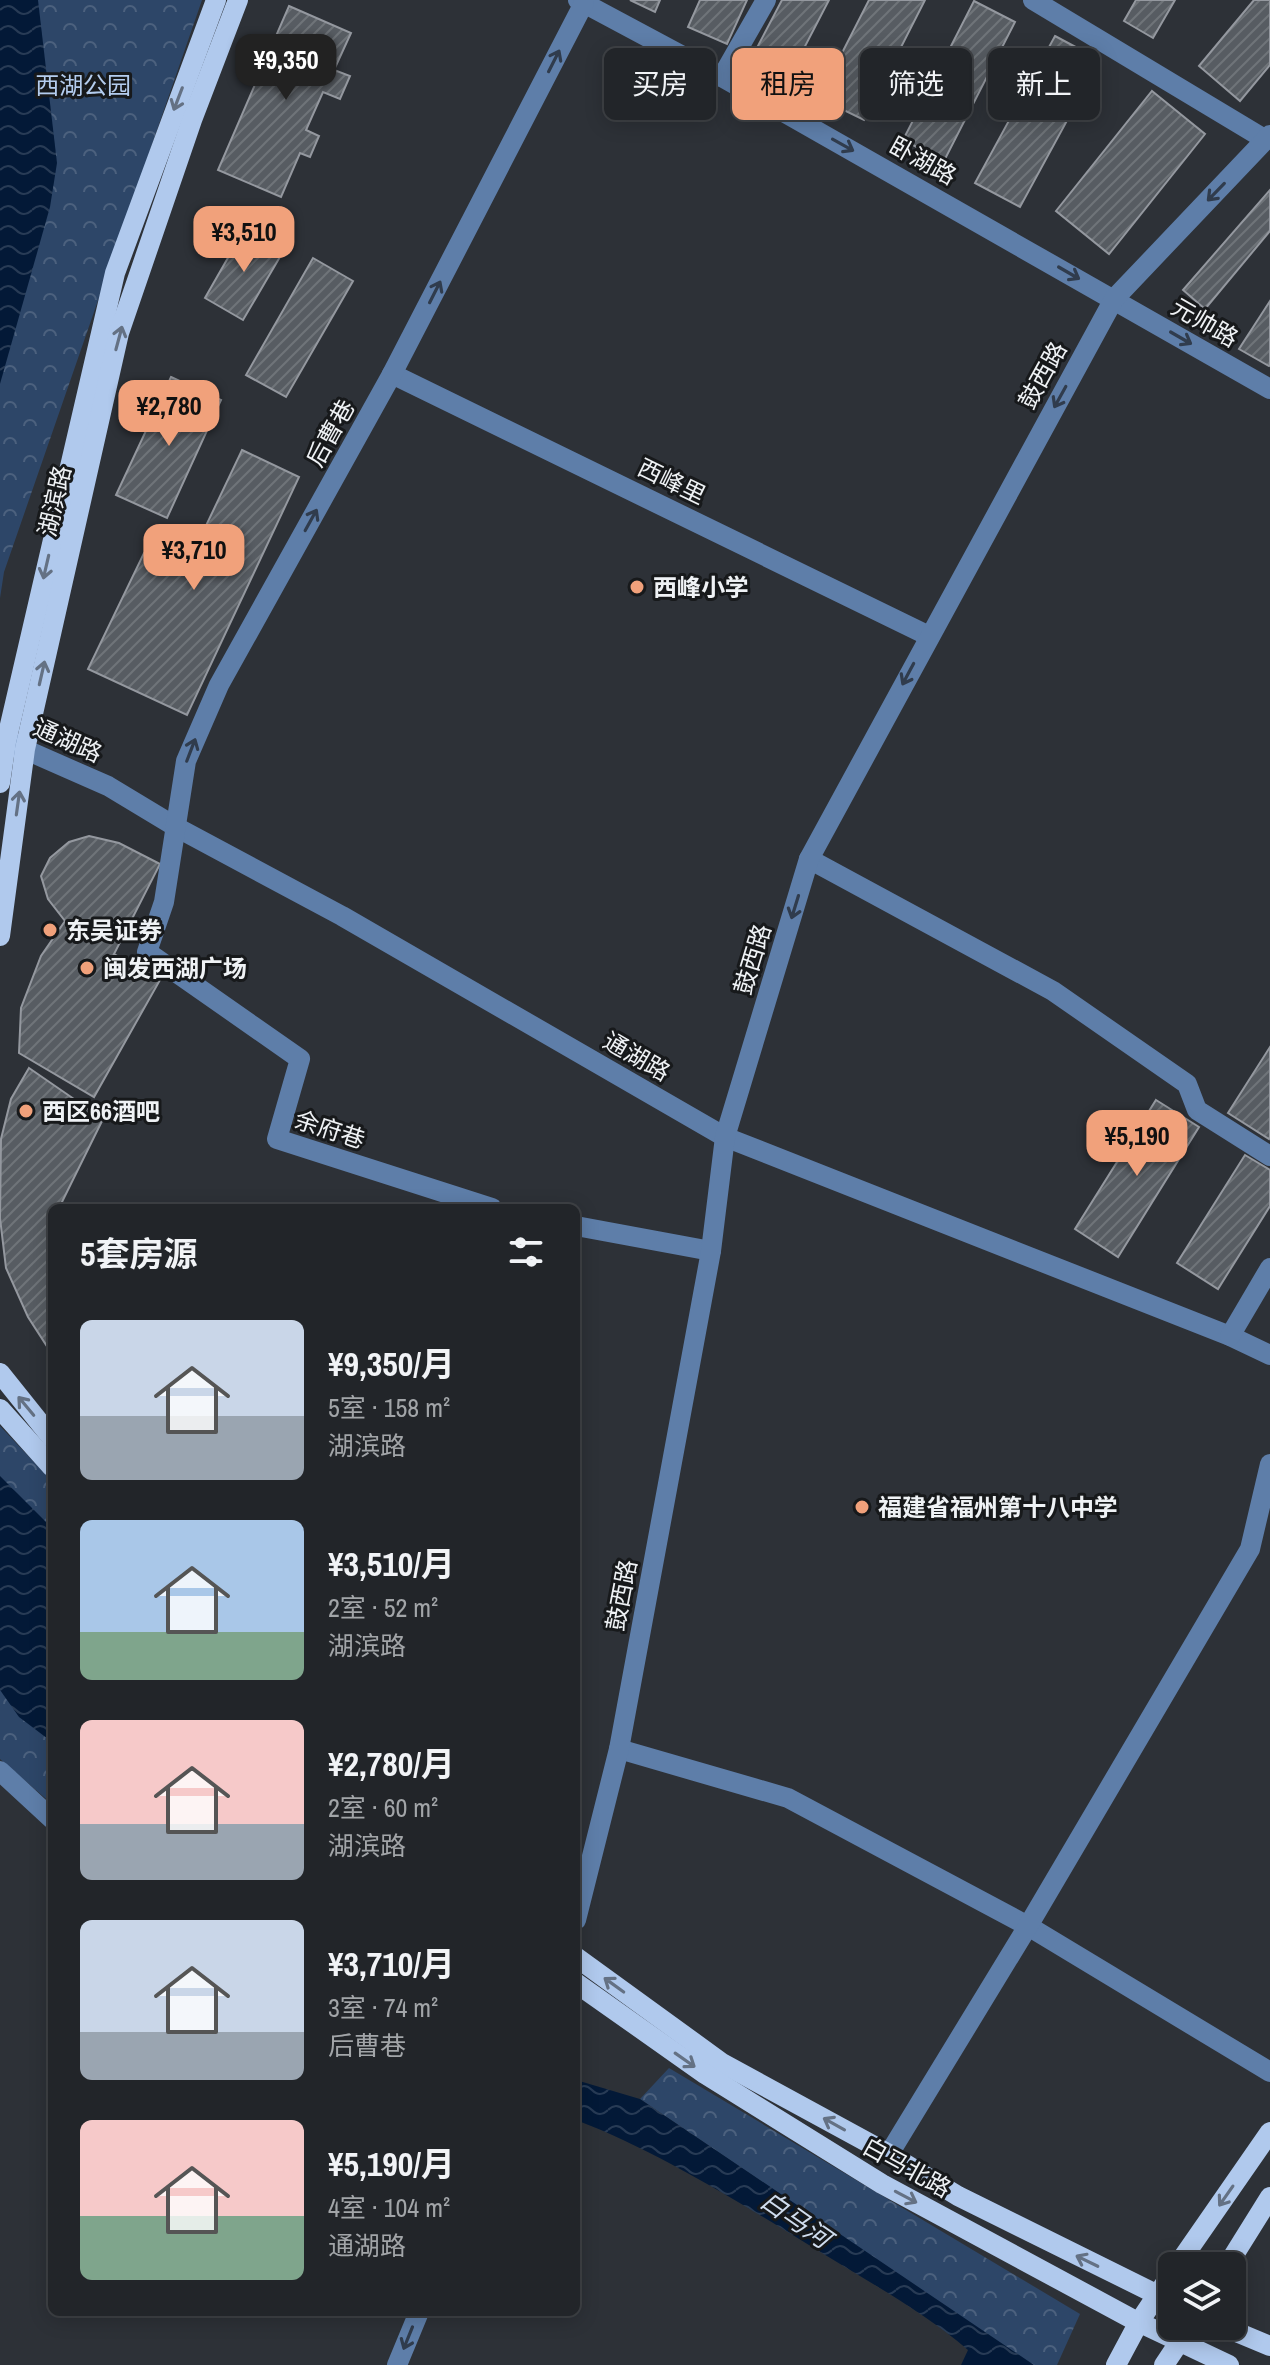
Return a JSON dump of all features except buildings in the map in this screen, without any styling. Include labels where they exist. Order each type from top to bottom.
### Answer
[{"type":"main road","name":"湖滨路","points":[[0,936],[15,746],[115,273],[216,0]]},
{"type":"main road","name":"湖滨路","points":[[0,783],[15,746],[119,333],[192,120],[238,0]]},
{"type":"main road","points":[[0,1373],[48,1433]]},
{"type":"main road","points":[[0,1409],[48,1463]]},
{"type":"main road","points":[[580,1960],[722,2063],[889,2154],[958,2196],[1158,2295]]},
{"type":"main road","name":"白马北路","points":[[580,1986],[705,2074],[882,2184],[1139,2322],[1158,2327]]},
{"type":"main road","points":[[1187,2252],[1270,2132]]},
{"type":"main road","points":[[1236,2252],[1270,2197]]},
{"type":"main road","points":[[1116,2365],[1139,2322],[1158,2304]]},
{"type":"main road","points":[[1246,2336],[1270,2346]]},
{"type":"main road","points":[[1164,2365],[1181,2340]]},
{"type":"main road","name":"白马北路","points":[[1192,2340],[1229,2365]]},
{"type":"street","points":[[722,77],[766,0]]},
{"type":"street","points":[[1033,0],[1268,138]]},
{"type":"street","name":"卧湖路","points":[[581,1],[722,77],[1114,299]]},
{"type":"street","name":"后曹巷","points":[[164,902],[186,761],[219,685],[392,374],[581,1]]},
{"type":"street","name":"鼓西路","points":[[580,1904],[619,1749],[711,1251],[725,1137],[809,859],[1114,299],[1268,138]]},
{"type":"street","name":"元帅路","points":[[1114,299],[1270,389]]},
{"type":"street","name":"西峰里","points":[[392,374],[929,636]]},
{"type":"street","name":"通湖路","points":[[15,746],[108,786],[176,827],[342,916],[725,1137],[1230,1336],[1270,1355]]},
{"type":"street","points":[[809,859],[1053,991],[1187,1084],[1197,1110],[1270,1156]]},
{"type":"street","name":"余府巷","points":[[164,902],[147,952],[300,1059],[277,1139],[480,1204]]},
{"type":"street","points":[[580,1227],[711,1251]]},
{"type":"street","points":[[1230,1336],[1270,1268]]},
{"type":"street","points":[[889,2154],[1028,1926],[1250,1549],[1270,1464]]},
{"type":"street","points":[[619,1749],[788,1798],[1028,1926],[1270,2072]]},
{"type":"street","points":[[0,1771],[48,1815]]},
{"type":"street","points":[[397,2365],[417,2316]]},
{"type":"green space","name":"西湖公园","points":[[0,0],[202,0],[4,572],[0,598]]},
{"type":"green space","points":[[0,1426],[48,1477],[48,1801],[0,1759]]},
{"type":"green space","points":[[669,2068],[1080,2314],[1057,2365],[1032,2365],[640,2099]]},
{"type":"water","points":[[0,0],[38,0],[57,163],[50,207],[0,384]]},
{"type":"water","points":[[0,1476],[48,1524],[48,1739],[19,1717],[0,1690]]},
{"type":"water","name":"白马河","points":[[580,2081],[640,2099],[1034,2365],[961,2365],[968,2350],[934,2323],[702,2181],[580,2122]]},
{"type":"place","name":"西峰小学","points":[[637,587]]},
{"type":"place","name":"东吴证券","points":[[50,930]]},
{"type":"place","name":"闽发西湖广场","points":[[87,968]]},
{"type":"place","name":"西区66酒吧","points":[[26,1111]]},
{"type":"place","name":"福建省福州第十八中学","points":[[862,1507]]}]
